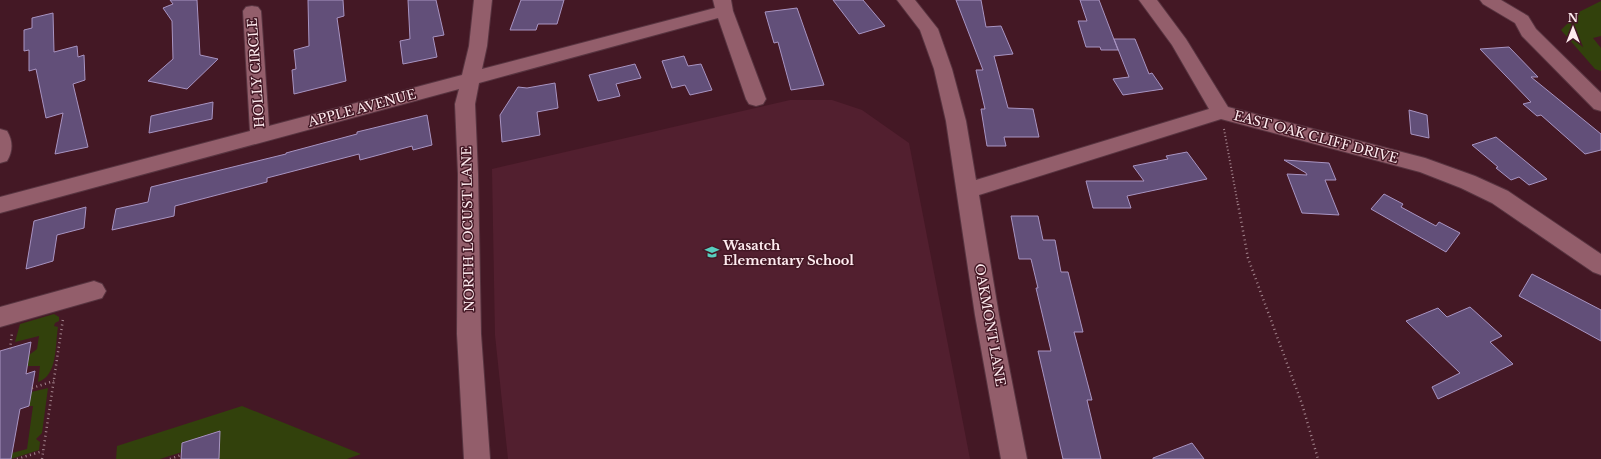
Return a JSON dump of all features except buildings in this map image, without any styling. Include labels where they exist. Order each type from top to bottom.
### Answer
[{"type":"street","name":"NORTH LOCUST LANE","points":[[477,459],[469,334],[468,174],[465,104],[478,46],[483,0]]},
{"type":"street","name":"OAKMONT LANE","points":[[906,0],[928,29],[943,69],[956,121],[987,315],[1014,459]]},
{"type":"street","points":[[1148,0],[1180,43],[1221,112]]},
{"type":"street","points":[[1489,0],[1522,20]]},
{"type":"street","points":[[1511,0],[1528,32],[1601,104]]},
{"type":"street","name":"APPLE AVENUE","points":[[0,205],[470,78],[723,5]]},
{"type":"street","points":[[723,5],[756,99]]},
{"type":"street","name":"HOLLY CIRCLE","points":[[252,11],[260,135]]},
{"type":"street","name":"EAST OAK CLIFF DRIVE","points":[[967,191],[1221,112],[1424,166],[1468,182],[1500,197],[1601,266]]},
{"type":"street","points":[[0,136],[2,142],[0,156]]},
{"type":"street","points":[[7,323],[94,291]]},
{"type":"path","points":[[1221,112],[1248,258],[1302,404],[1318,459]]},
{"type":"path","points":[[42,459],[63,316],[60,314]]},
{"type":"path","points":[[7,323],[10,349]]},
{"type":"path","points":[[32,388],[54,381]]},
{"type":"path","points":[[17,459],[43,451]]},
{"type":"path","points":[[170,459],[181,455]]},
{"type":"shaded area","name":"Wasatch Elementary School","points":[[790,100],[832,100],[862,110],[909,143],[970,459],[508,459],[495,335],[492,169]]},
{"type":"green space","points":[[1601,1],[1601,36],[1593,38],[1601,48],[1601,71],[1595,69],[1561,30],[1579,12]]},
{"type":"green space","points":[[54,314],[59,317],[59,321],[55,323],[54,326],[58,327],[54,359],[49,373],[44,379],[38,382],[40,366],[27,366],[29,355],[37,349],[39,336],[15,342],[20,324]]},
{"type":"green space","points":[[48,388],[42,433],[36,439],[40,442],[39,450],[11,459],[12,453],[27,449],[33,406],[29,406],[31,392]]},
{"type":"green space","points":[[242,406],[361,454],[347,459],[219,459],[219,431],[182,443],[182,452],[160,459],[116,459],[117,446]]},
{"type":"place","name":"Wasatch Elementary School","points":[[712,252]]}]
